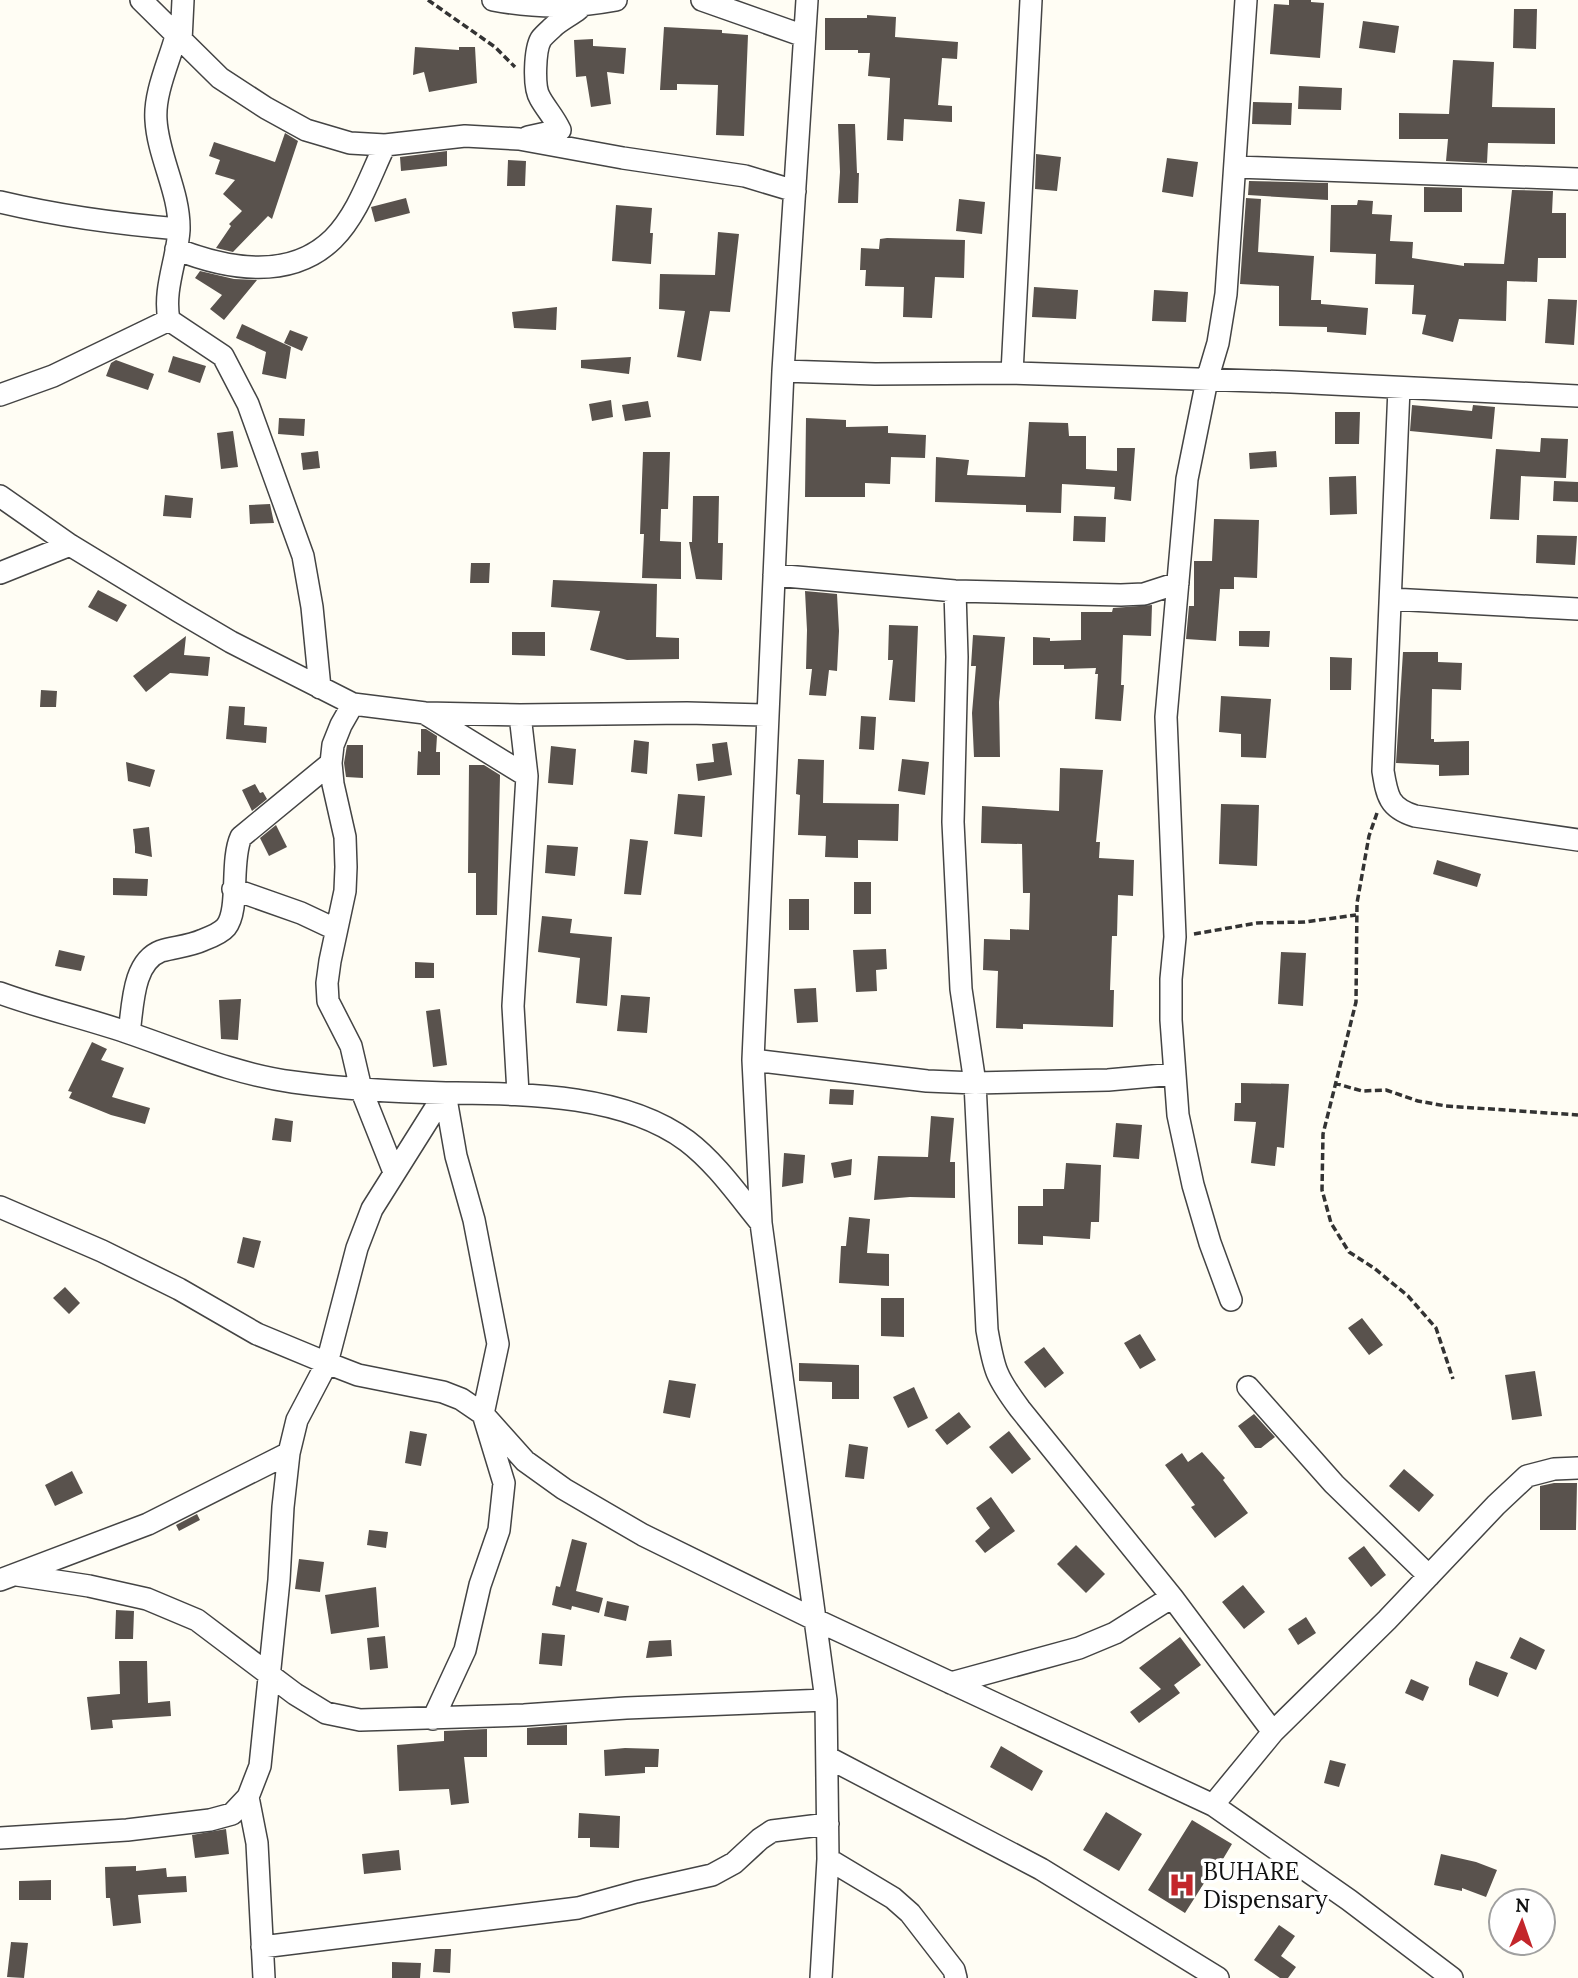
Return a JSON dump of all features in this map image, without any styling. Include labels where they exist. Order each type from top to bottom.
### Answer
[{"type":"street","points":[[141,0],[220,78],[306,130],[350,143],[385,145],[465,136],[519,139],[745,176],[795,191]]},
{"type":"street","points":[[183,0],[178,39],[159,96],[156,119],[177,206],[177,239],[166,304],[169,320],[223,356],[248,404],[303,556],[312,607],[320,688]]},
{"type":"street","points":[[493,0],[538,6],[616,0]]},
{"type":"street","points":[[702,0],[804,36]]},
{"type":"street","points":[[807,0],[783,371],[753,1060],[761,1223],[826,1700],[828,1859],[821,1978]]},
{"type":"street","points":[[1012,373],[1031,0]]},
{"type":"street","points":[[1231,1300],[1193,1185],[1178,1115],[1171,1020],[1175,937],[1166,717],[1187,479],[1207,380],[1218,343],[1226,294],[1246,0]]},
{"type":"street","points":[[519,139],[559,130],[554,116],[536,89],[536,58],[541,39],[585,3]]},
{"type":"street","points":[[0,202],[130,225],[177,239],[205,261],[236,267],[270,268],[304,258],[333,239],[356,208],[385,145]]},
{"type":"street","points":[[1235,167],[1578,179]]},
{"type":"street","points":[[0,395],[53,376],[169,320]]},
{"type":"street","points":[[783,371],[875,374],[1012,373],[1578,396]]},
{"type":"street","points":[[1399,388],[1383,772],[1387,793],[1401,812],[1415,816],[1578,840]]},
{"type":"street","points":[[0,496],[70,545],[231,642],[353,704],[425,713],[768,715]]},
{"type":"street","points":[[0,573],[70,545]]},
{"type":"street","points":[[774,575],[955,591],[1121,595],[1144,594],[1178,583]]},
{"type":"street","points":[[955,591],[957,657],[954,836],[961,989],[975,1083],[988,1330],[993,1368],[1020,1409],[1172,1597],[1273,1732]]},
{"type":"street","points":[[1391,600],[1578,609]]},
{"type":"street","points":[[353,704],[337,735],[331,763],[345,837],[346,867],[345,891],[335,929],[327,983],[328,1001],[351,1046],[361,1088],[394,1172]]},
{"type":"street","points":[[425,713],[527,776]]},
{"type":"street","points":[[518,1093],[513,1006],[527,776],[520,715]]},
{"type":"street","points":[[129,1033],[137,982],[144,965],[158,953],[195,944],[227,927],[232,912],[236,849],[241,837],[331,763]]},
{"type":"street","points":[[233,889],[335,929]]},
{"type":"street","points":[[0,993],[129,1033],[231,1070],[292,1082],[445,1093],[518,1093],[612,1108],[652,1122],[686,1140],[711,1162],[761,1223]]},
{"type":"street","points":[[753,1060],[975,1083],[1108,1080],[1175,1074]]},
{"type":"street","points":[[0,1838],[127,1830],[210,1820],[232,1814],[248,1797],[260,1766],[289,1453],[297,1420],[327,1363],[357,1248],[372,1209],[445,1093]]},
{"type":"street","points":[[433,1719],[465,1650],[480,1585],[503,1513],[504,1483],[484,1414],[498,1344],[474,1220],[456,1156],[445,1093]]},
{"type":"street","points":[[0,1207],[102,1251],[179,1289],[257,1334],[358,1375],[443,1392],[461,1399],[484,1414],[524,1461],[564,1489],[643,1535],[817,1620],[1213,1805],[1349,1900],[1452,1978]]},
{"type":"street","points":[[1248,1387],[1334,1484],[1429,1576]]},
{"type":"street","points":[[8,1578],[148,1524],[289,1453]]},
{"type":"street","points":[[1213,1805],[1273,1732],[1527,1476],[1554,1469],[1578,1468]]},
{"type":"street","points":[[8,1578],[89,1586],[147,1599],[197,1620],[295,1694],[326,1713],[360,1720],[433,1719],[826,1700]]},
{"type":"street","points":[[951,1683],[1079,1648],[1115,1633],[1172,1597]]},
{"type":"street","points":[[827,1757],[1041,1869],[1218,1978]]},
{"type":"street","points":[[248,1797],[257,1843],[264,1978]]},
{"type":"street","points":[[262,1947],[578,1908],[712,1875],[734,1863],[772,1831],[828,1824]]},
{"type":"street","points":[[828,1859],[878,1887],[910,1913],[954,1970],[956,1978]]},
{"type":"path","points":[[428,0],[495,47],[536,89]]},
{"type":"path","points":[[1387,793],[1369,836],[1357,903],[1356,1002],[1323,1133],[1322,1190],[1331,1223],[1349,1252],[1374,1268],[1408,1296],[1436,1328],[1453,1379]]},
{"type":"path","points":[[1175,937],[1257,923],[1305,922],[1357,915]]},
{"type":"path","points":[[1334,1083],[1362,1091],[1386,1090],[1418,1101],[1446,1106],[1578,1115]]},
{"type":"building","points":[[1289,0],[1324,3],[1320,58],[1270,54],[1274,4],[1289,5]]},
{"type":"building","points":[[1514,9],[1537,9],[1536,49],[1513,48]]},
{"type":"building","points":[[867,15],[896,17],[895,37],[958,42],[957,59],[942,58],[938,105],[952,106],[952,122],[904,119],[903,141],[887,140],[890,78],[868,76],[870,53],[858,53],[858,50],[825,50],[825,18],[867,18]]},
{"type":"building","points":[[1363,21],[1399,26],[1395,53],[1359,48]]},
{"type":"building","points":[[664,27],[722,30],[722,33],[748,35],[744,136],[716,135],[718,85],[677,84],[677,90],[660,90]]},
{"type":"building","points":[[593,39],[593,46],[626,48],[624,74],[607,72],[611,104],[591,107],[586,76],[576,77],[574,40]]},
{"type":"building","points":[[415,47],[459,50],[459,47],[475,47],[477,83],[429,92],[424,72],[413,75]]},
{"type":"building","points":[[1453,60],[1494,62],[1492,107],[1555,108],[1555,144],[1488,143],[1487,163],[1446,161],[1448,139],[1399,139],[1399,113],[1449,114]]},
{"type":"building","points":[[1299,86],[1342,88],[1341,110],[1298,109]]},
{"type":"building","points":[[1253,102],[1292,103],[1291,125],[1252,124]]},
{"type":"building","points":[[838,124],[855,124],[859,173],[858,203],[838,203]]},
{"type":"building","points":[[285,133],[298,141],[272,219],[268,216],[233,252],[216,248],[231,226],[229,224],[242,211],[223,194],[235,180],[215,174],[220,160],[209,156],[214,142],[275,162]]},
{"type":"building","points":[[447,151],[447,166],[401,171],[400,157]]},
{"type":"building","points":[[1036,154],[1061,157],[1057,191],[1035,189]]},
{"type":"building","points":[[1167,158],[1198,162],[1193,197],[1162,192]]},
{"type":"building","points":[[508,160],[526,161],[525,186],[507,186]]},
{"type":"building","points":[[1249,181],[1328,183],[1328,200],[1248,195]]},
{"type":"building","points":[[1424,187],[1462,188],[1462,212],[1424,212]]},
{"type":"building","points":[[1512,190],[1553,191],[1552,213],[1566,213],[1566,258],[1538,258],[1537,282],[1507,281],[1506,321],[1459,319],[1453,342],[1422,334],[1426,315],[1412,314],[1414,285],[1375,284],[1376,254],[1330,252],[1331,205],[1357,205],[1358,200],[1373,201],[1372,214],[1392,215],[1390,241],[1413,242],[1412,258],[1464,266],[1464,263],[1504,264]]},
{"type":"building","points":[[406,198],[410,213],[375,222],[371,207]]},
{"type":"building","points":[[1246,198],[1261,199],[1258,252],[1314,256],[1311,300],[1321,300],[1321,304],[1368,308],[1366,335],[1327,332],[1327,327],[1279,326],[1279,286],[1240,284]]},
{"type":"building","points":[[959,199],[985,202],[982,234],[956,231]]},
{"type":"building","points":[[616,205],[652,208],[651,264],[612,261]]},
{"type":"building","points":[[718,232],[739,234],[730,312],[710,311],[701,361],[677,357],[685,311],[659,309],[660,274],[715,275]]},
{"type":"building","points":[[880,239],[965,240],[964,278],[935,277],[932,318],[903,317],[904,287],[865,286],[866,270],[860,270],[861,248],[879,249]]},
{"type":"building","points":[[200,271],[234,279],[257,280],[224,320],[210,309],[222,295],[195,278]]},
{"type":"building","points":[[1034,287],[1078,290],[1076,319],[1032,317]]},
{"type":"building","points":[[1154,290],[1188,292],[1186,322],[1152,321]]},
{"type":"building","points":[[1548,299],[1577,300],[1574,345],[1545,343]]},
{"type":"building","points":[[557,307],[556,330],[514,328],[512,312]]},
{"type":"building","points":[[242,324],[291,347],[286,379],[262,374],[266,352],[236,338]]},
{"type":"building","points":[[290,330],[308,337],[302,351],[284,343]]},
{"type":"building","points":[[173,356],[206,366],[200,383],[168,372]]},
{"type":"building","points":[[631,357],[629,374],[581,368],[581,360]]},
{"type":"building","points":[[116,360],[154,374],[148,390],[106,376],[111,363]]},
{"type":"building","points":[[611,400],[613,417],[592,421],[589,404]]},
{"type":"building","points":[[648,401],[651,417],[625,421],[622,405]]},
{"type":"building","points":[[1412,405],[1472,411],[1473,405],[1495,407],[1492,439],[1410,431]]},
{"type":"building","points":[[1335,412],[1360,412],[1359,444],[1335,444]]},
{"type":"building","points":[[279,418],[305,419],[304,436],[278,434]]},
{"type":"building","points":[[806,418],[846,420],[846,427],[888,426],[888,433],[926,435],[925,458],[891,457],[890,484],[865,483],[865,497],[805,497]]},
{"type":"building","points":[[1029,422],[1068,423],[1069,436],[1086,436],[1086,469],[1117,471],[1117,448],[1135,448],[1131,501],[1114,499],[1115,487],[1062,484],[1061,513],[1026,512],[1026,505],[935,502],[936,457],[969,460],[967,475],[1025,477]]},
{"type":"building","points":[[233,431],[238,467],[221,469],[217,433]]},
{"type":"building","points":[[1541,438],[1568,439],[1566,478],[1521,476],[1519,520],[1490,519],[1496,449],[1540,452]]},
{"type":"building","points":[[318,451],[320,468],[303,470],[301,453]]},
{"type":"building","points":[[1276,451],[1277,467],[1250,469],[1249,453]]},
{"type":"building","points":[[643,452],[670,452],[668,509],[661,509],[660,541],[681,542],[681,579],[642,578],[644,534],[640,534]]},
{"type":"building","points":[[1356,476],[1357,514],[1330,515],[1329,477]]},
{"type":"building","points":[[1554,481],[1578,482],[1578,502],[1553,501]]},
{"type":"building","points":[[165,495],[193,498],[191,518],[163,516]]},
{"type":"building","points":[[693,496],[719,496],[718,543],[723,543],[722,580],[696,579],[689,542],[692,542]]},
{"type":"building","points":[[270,504],[274,523],[250,524],[249,505]]},
{"type":"building","points":[[1074,516],[1106,517],[1105,542],[1073,541]]},
{"type":"building","points":[[1214,519],[1259,520],[1257,578],[1234,577],[1234,589],[1220,589],[1216,641],[1186,639],[1189,606],[1194,606],[1194,561],[1212,561]]},
{"type":"building","points":[[1537,535],[1577,536],[1575,565],[1536,563]]},
{"type":"building","points":[[471,563],[490,563],[489,583],[470,583]]},
{"type":"building","points":[[553,580],[657,584],[656,637],[679,638],[679,659],[627,660],[590,650],[600,611],[551,607]]},
{"type":"building","points":[[98,590],[127,605],[117,622],[88,607]]},
{"type":"building","points":[[805,591],[837,594],[837,671],[829,670],[826,696],[809,695],[812,669],[806,669]]},
{"type":"building","points":[[1152,605],[1151,636],[1123,635],[1121,685],[1124,685],[1121,721],[1095,719],[1098,674],[1095,674],[1096,668],[1064,669],[1064,665],[1033,665],[1033,637],[1050,638],[1050,641],[1081,640],[1081,612],[1112,612],[1113,608]]},
{"type":"building","points":[[889,625],[918,626],[915,702],[889,700],[893,660],[888,660]]},
{"type":"building","points":[[1239,631],[1270,631],[1269,647],[1239,646]]},
{"type":"building","points":[[512,632],[545,632],[545,656],[512,655]]},
{"type":"building","points":[[973,635],[1005,637],[999,702],[1000,757],[974,757],[972,713],[976,666],[971,666]]},
{"type":"building","points":[[186,636],[184,655],[210,657],[208,676],[170,673],[146,692],[133,676]]},
{"type":"building","points":[[1403,652],[1438,652],[1438,662],[1462,663],[1461,690],[1432,689],[1431,739],[1434,739],[1434,742],[1469,741],[1469,775],[1439,776],[1439,765],[1396,763]]},
{"type":"building","points":[[1330,657],[1352,658],[1351,690],[1330,690]]},
{"type":"building","points":[[41,690],[57,691],[56,707],[40,707]]},
{"type":"building","points":[[1221,696],[1271,699],[1266,758],[1241,757],[1241,734],[1219,732]]},
{"type":"building","points":[[229,706],[245,707],[244,725],[267,727],[266,743],[226,739]]},
{"type":"building","points":[[861,716],[876,717],[874,750],[859,749]]},
{"type":"building","points":[[421,729],[437,736],[436,752],[440,752],[440,775],[417,775]]},
{"type":"building","points":[[634,740],[649,742],[647,774],[631,772]]},
{"type":"building","points":[[727,742],[732,775],[698,781],[696,764],[714,762],[712,744]]},
{"type":"building","points":[[347,745],[363,745],[363,778],[346,777],[344,763]]},
{"type":"building","points":[[551,746],[576,749],[573,785],[548,783]]},
{"type":"building","points":[[798,759],[824,760],[823,803],[899,804],[898,841],[858,840],[858,858],[825,857],[826,836],[798,835]]},
{"type":"building","points":[[902,759],[929,762],[925,795],[898,791]]},
{"type":"building","points":[[126,762],[155,770],[150,787],[128,781]]},
{"type":"building","points":[[469,765],[484,765],[500,775],[497,915],[476,915],[476,873],[468,873]]},
{"type":"building","points":[[1060,768],[1103,770],[1096,842],[1100,842],[1099,858],[1134,860],[1133,896],[1118,895],[1117,936],[1112,936],[1110,990],[1114,990],[1113,1027],[1023,1024],[1023,1029],[996,1028],[998,971],[983,970],[984,939],[1010,940],[1010,929],[1029,930],[1030,893],[1023,893],[1022,844],[981,843],[982,806],[1059,811]]},
{"type":"building","points":[[255,784],[267,799],[252,811],[242,790]]},
{"type":"building","points":[[678,794],[705,796],[702,837],[674,834]]},
{"type":"building","points":[[1221,804],[1259,805],[1257,866],[1219,864]]},
{"type":"building","points":[[276,825],[287,847],[269,856],[260,838]]},
{"type":"building","points":[[149,827],[152,857],[135,853],[133,829]]},
{"type":"building","points":[[630,839],[648,841],[641,895],[624,894]]},
{"type":"building","points":[[547,845],[578,847],[575,876],[545,873]]},
{"type":"building","points":[[1437,860],[1481,874],[1477,887],[1433,874]]},
{"type":"building","points":[[113,878],[148,879],[147,896],[113,895]]},
{"type":"building","points":[[854,882],[871,882],[871,914],[854,914]]},
{"type":"building","points":[[789,899],[809,899],[809,930],[789,930]]},
{"type":"building","points":[[542,916],[572,919],[570,933],[612,937],[607,1006],[576,1003],[580,958],[538,952]]},
{"type":"building","points":[[886,949],[887,969],[876,970],[877,991],[856,992],[853,950]]},
{"type":"building","points":[[59,950],[85,956],[81,971],[55,966]]},
{"type":"building","points":[[1281,952],[1306,953],[1303,1006],[1278,1004]]},
{"type":"building","points":[[415,962],[434,963],[434,978],[415,978]]},
{"type":"building","points":[[816,988],[818,1022],[797,1023],[794,989]]},
{"type":"building","points":[[621,995],[650,997],[647,1033],[617,1031]]},
{"type":"building","points":[[241,999],[238,1040],[221,1039],[219,1000]]},
{"type":"building","points":[[440,1009],[447,1065],[433,1067],[426,1011]]},
{"type":"building","points":[[92,1042],[107,1049],[101,1060],[124,1068],[112,1097],[150,1108],[145,1124],[111,1115],[69,1098],[72,1092],[68,1091]]},
{"type":"building","points":[[1241,1083],[1289,1084],[1284,1148],[1277,1147],[1275,1166],[1251,1163],[1256,1122],[1234,1121],[1235,1103],[1241,1103]]},
{"type":"building","points":[[830,1089],[854,1090],[853,1105],[829,1104]]},
{"type":"building","points":[[931,1116],[954,1118],[950,1162],[955,1162],[955,1198],[910,1197],[874,1200],[878,1156],[928,1157]]},
{"type":"building","points":[[275,1118],[293,1121],[291,1142],[272,1140]]},
{"type":"building","points":[[1116,1123],[1142,1125],[1139,1159],[1113,1157]]},
{"type":"building","points":[[784,1153],[805,1155],[803,1183],[782,1187]]},
{"type":"building","points":[[852,1159],[851,1175],[834,1178],[831,1163]]},
{"type":"building","points":[[1066,1163],[1101,1165],[1099,1222],[1091,1222],[1090,1239],[1043,1236],[1043,1245],[1018,1244],[1018,1206],[1043,1206],[1043,1189],[1064,1189]]},
{"type":"building","points":[[849,1217],[870,1219],[867,1253],[889,1254],[889,1286],[839,1283],[841,1246],[846,1246]]},
{"type":"building","points":[[243,1237],[261,1241],[254,1268],[237,1263]]},
{"type":"building","points":[[65,1287],[80,1303],[69,1314],[53,1298]]},
{"type":"building","points":[[881,1298],[904,1298],[904,1337],[881,1336]]},
{"type":"building","points":[[1362,1318],[1383,1345],[1369,1355],[1348,1328]]},
{"type":"building","points":[[1140,1334],[1156,1360],[1140,1369],[1124,1343]]},
{"type":"building","points":[[1044,1347],[1064,1373],[1045,1388],[1024,1362]]},
{"type":"building","points":[[799,1363],[859,1365],[859,1399],[832,1399],[832,1382],[799,1381]]},
{"type":"building","points":[[1535,1371],[1542,1416],[1512,1420],[1505,1375]]},
{"type":"building","points":[[669,1380],[696,1384],[690,1418],[663,1413]]},
{"type":"building","points":[[914,1387],[928,1418],[908,1428],[893,1397]]},
{"type":"building","points":[[959,1412],[971,1427],[947,1445],[935,1430]]},
{"type":"building","points":[[1254,1414],[1275,1437],[1261,1448],[1255,1448],[1238,1426]]},
{"type":"building","points":[[410,1431],[427,1434],[421,1466],[405,1463]]},
{"type":"building","points":[[1009,1431],[1031,1459],[1012,1474],[989,1447]]},
{"type":"building","points":[[849,1444],[868,1447],[864,1479],[845,1477]]},
{"type":"building","points":[[1202,1452],[1225,1478],[1223,1480],[1248,1513],[1215,1538],[1191,1507],[1195,1505],[1165,1465],[1182,1453],[1188,1462]]},
{"type":"building","points":[[1404,1469],[1434,1495],[1419,1512],[1389,1486]]},
{"type":"building","points":[[72,1471],[83,1493],[55,1506],[45,1485]]},
{"type":"building","points":[[1577,1483],[1576,1530],[1540,1530],[1540,1486]]},
{"type":"building","points":[[991,1497],[1015,1531],[985,1553],[975,1541],[990,1528],[976,1508]]},
{"type":"building","points":[[197,1514],[200,1520],[179,1531],[176,1525]]},
{"type":"building","points":[[369,1530],[388,1532],[386,1548],[367,1545]]},
{"type":"building","points":[[572,1539],[587,1543],[576,1591],[603,1598],[599,1613],[572,1606],[571,1610],[552,1605],[556,1586],[560,1587]]},
{"type":"building","points":[[1076,1545],[1105,1574],[1086,1593],[1057,1564]]},
{"type":"building","points":[[1364,1546],[1386,1575],[1371,1587],[1348,1558]]},
{"type":"building","points":[[299,1559],[324,1562],[320,1592],[295,1589]]},
{"type":"building","points":[[1243,1585],[1265,1612],[1244,1629],[1222,1602]]},
{"type":"building","points":[[376,1587],[379,1627],[331,1634],[325,1595]]},
{"type":"building","points":[[607,1601],[629,1606],[626,1621],[604,1616]]},
{"type":"building","points":[[116,1610],[134,1611],[133,1639],[115,1639]]},
{"type":"building","points":[[1306,1617],[1316,1633],[1298,1645],[1288,1629]]},
{"type":"building","points":[[542,1633],[565,1635],[562,1666],[539,1664]]},
{"type":"building","points":[[385,1636],[388,1668],[370,1670],[367,1638]]},
{"type":"building","points":[[1180,1637],[1201,1665],[1174,1685],[1180,1693],[1139,1723],[1130,1712],[1161,1689],[1139,1668]]},
{"type":"building","points":[[1520,1637],[1545,1650],[1536,1670],[1510,1658]]},
{"type":"building","points":[[671,1640],[672,1656],[646,1658],[649,1641]]},
{"type":"building","points":[[119,1661],[147,1661],[148,1703],[170,1701],[171,1716],[112,1720],[113,1728],[91,1730],[87,1697],[120,1694]]},
{"type":"building","points":[[1476,1661],[1508,1673],[1498,1697],[1469,1685]]},
{"type":"building","points":[[1411,1679],[1429,1687],[1423,1701],[1405,1693]]},
{"type":"building","points":[[567,1725],[567,1745],[527,1745],[527,1728]]},
{"type":"building","points":[[487,1729],[487,1757],[464,1757],[469,1803],[451,1805],[449,1789],[399,1791],[397,1745],[444,1741],[444,1731]]},
{"type":"building","points":[[1001,1746],[1043,1771],[1032,1791],[990,1767]]},
{"type":"building","points":[[659,1749],[658,1767],[645,1767],[645,1773],[605,1776],[604,1750]]},
{"type":"building","points":[[1330,1760],[1346,1764],[1339,1787],[1324,1783]]},
{"type":"building","points":[[1106,1812],[1142,1834],[1119,1871],[1083,1850]]},
{"type":"building","points":[[579,1813],[620,1816],[619,1848],[590,1847],[590,1838],[578,1838]]},
{"type":"building","points":[[1192,1820],[1232,1844],[1185,1913],[1148,1890]]},
{"type":"building","points":[[226,1829],[229,1854],[195,1858],[192,1835]]},
{"type":"building","points":[[399,1850],[401,1870],[364,1874],[362,1854]]},
{"type":"building","points":[[1441,1854],[1497,1870],[1490,1887],[1487,1887],[1486,1897],[1462,1888],[1462,1891],[1434,1885]]},
{"type":"building","points":[[136,1866],[136,1871],[166,1868],[167,1877],[186,1876],[187,1892],[138,1895],[141,1923],[113,1926],[110,1898],[106,1898],[105,1867]]},
{"type":"building","points":[[51,1880],[51,1900],[19,1900],[19,1881]]},
{"type":"building","points":[[1279,1925],[1295,1936],[1281,1956],[1296,1967],[1288,1978],[1280,1978],[1254,1960]]},
{"type":"building","points":[[11,1942],[28,1943],[24,1978],[7,1977]]},
{"type":"building","points":[[435,1949],[451,1949],[450,1973],[433,1972]]},
{"type":"building","points":[[392,1962],[421,1963],[420,1978],[392,1978]]},
{"type":"place","name":"BUHARE Dispensary","points":[[1182,1885]]}]
